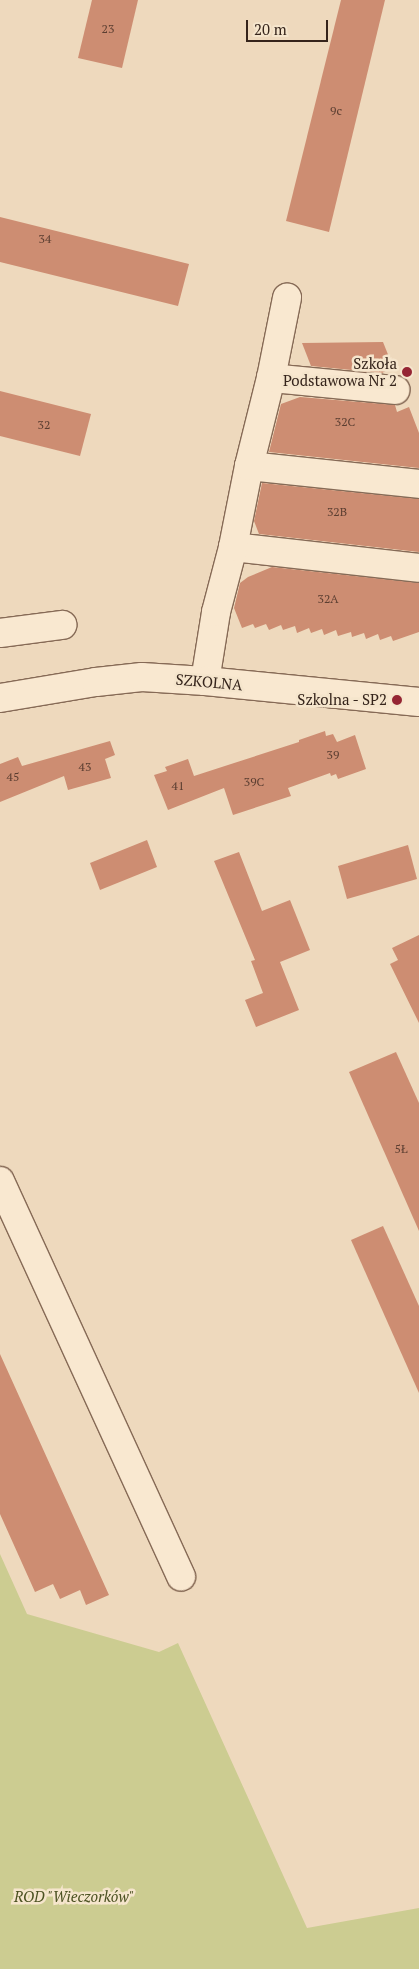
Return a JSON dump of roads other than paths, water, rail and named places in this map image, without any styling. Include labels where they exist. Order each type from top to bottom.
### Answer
[{"type":"street","points":[[205,681],[216,612],[233,547],[249,466],[271,378],[287,298]]},
{"type":"street","points":[[271,378],[395,390]]},
{"type":"street","points":[[249,466],[419,484]]},
{"type":"street","points":[[233,547],[419,568]]},
{"type":"street","points":[[0,633],[62,624]]},
{"type":"street","name":"SZKOLNA","points":[[0,698],[96,682],[142,677],[205,681],[419,702]]},
{"type":"street","points":[[0,1181],[180,1577]]},
{"type":"place","name":"Szkoła Podstawowa Nr 2","points":[[407,372]]},
{"type":"place","name":"Szkolna - SP2","points":[[397,700]]},
{"type":"park label","name":"ROD \"Wieczorków\"","points":[[74,1897]]}]
